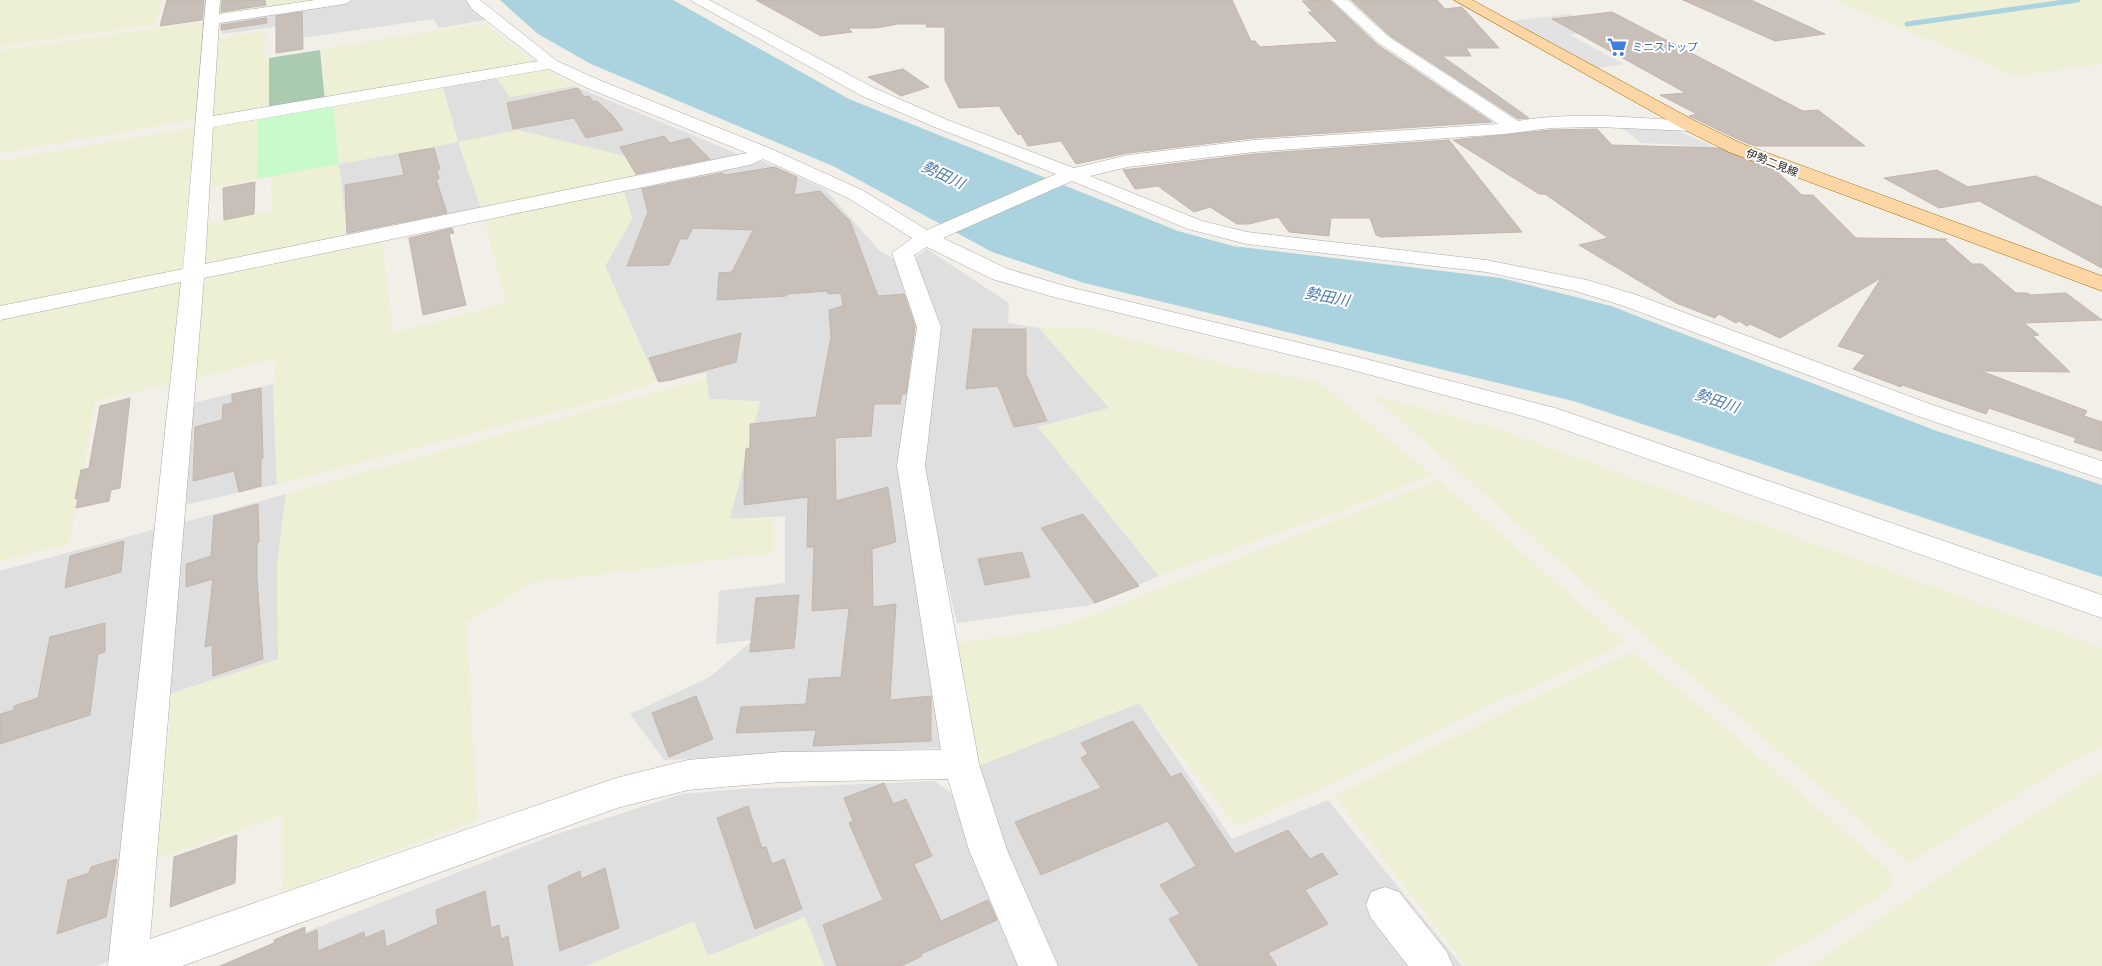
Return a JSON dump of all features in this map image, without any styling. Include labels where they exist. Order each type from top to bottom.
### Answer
[{"type":"main road","name":"伊勢二見線","points":[[1461,0],[1691,126],[1736,148],[1785,168],[2102,284]]},
{"type":"street","points":[[213,0],[193,275],[128,966],[606,796],[688,775],[781,767],[961,764]]},
{"type":"street","points":[[213,19],[345,0]]},
{"type":"street","points":[[473,0],[477,6],[501,26],[551,64],[593,84],[762,152],[855,194],[928,237],[1000,274],[1058,291],[1353,363],[1546,414],[2102,606]]},
{"type":"street","points":[[697,0],[727,14],[866,91],[919,115],[1073,174],[1188,223],[1232,235],[1486,266],[1579,284],[1629,300],[1920,409],[2102,470]]},
{"type":"street","points":[[1339,0],[1384,40],[1514,127]]},
{"type":"street","points":[[205,123],[551,64]]},
{"type":"street","points":[[1038,966],[988,850],[961,764],[941,636],[910,466],[929,327],[903,253],[928,237],[1073,174],[1128,161],[1234,150],[1254,146],[1578,123],[1691,126]]},
{"type":"street","points":[[0,313],[193,275],[750,159],[762,152]]},
{"type":"street","points":[[1385,905],[1433,966]]},
{"type":"shaded area","points":[[354,0],[467,0],[486,20],[439,28],[433,19],[280,41],[282,26],[222,34],[222,20]]},
{"type":"shaded area","points":[[1570,14],[1600,30],[1570,35],[1624,64],[1598,68],[1511,21]]},
{"type":"shaded area","points":[[495,75],[510,97],[574,86],[743,156],[639,179],[519,130],[459,142],[482,211],[347,237],[339,164],[458,142],[442,84]]},
{"type":"shaded area","points":[[1620,126],[1652,127],[1682,132],[1721,150],[1689,149],[1682,145],[1641,143]]},
{"type":"shaded area","points":[[760,160],[825,189],[878,249],[900,263],[923,326],[903,436],[942,748],[664,760],[630,714],[710,677],[753,640],[716,644],[719,591],[785,583],[785,516],[729,520],[760,402],[708,399],[706,373],[657,382],[605,266],[632,219],[623,188]]},
{"type":"shaded area","points":[[927,249],[1009,303],[1008,323],[1039,328],[1110,408],[1038,427],[1159,576],[1091,605],[957,623],[919,462],[935,327],[915,258]]},
{"type":"shaded area","points":[[273,384],[277,484],[180,506],[188,404]]},
{"type":"shaded area","points":[[286,494],[277,566],[279,660],[172,693],[166,697],[178,524]]},
{"type":"shaded area","points":[[163,527],[112,960],[97,966],[0,966],[0,571]]},
{"type":"shaded area","points":[[1139,703],[1232,839],[1328,800],[1462,966],[1057,966],[1030,916],[976,767]]},
{"type":"shaded area","points":[[935,781],[953,795],[1026,966],[824,966],[805,917],[708,956],[694,921],[586,966],[219,966],[551,836],[682,794],[741,789]]},
{"type":"green space","points":[[0,0],[162,0],[155,25],[0,46]]},
{"type":"green space","points":[[218,0],[323,0],[216,17]]},
{"type":"green space","points":[[1834,0],[2102,0],[2102,64],[2016,76]]},
{"type":"green space","points":[[209,21],[200,119],[0,153],[0,50]]},
{"type":"green space","points":[[484,23],[537,64],[326,100],[322,49]]},
{"type":"green space","points":[[266,31],[265,58],[269,58],[269,110],[211,120],[219,38]]},
{"type":"green space","points":[[320,50],[325,101],[269,110],[269,58]]},
{"type":"green space","points":[[543,67],[574,86],[510,97],[495,75]]},
{"type":"green space","points":[[442,84],[458,142],[339,164],[333,103]]},
{"type":"green space","points":[[333,103],[339,164],[257,179],[258,116]]},
{"type":"green space","points":[[258,116],[257,179],[205,189],[212,125]]},
{"type":"green space","points":[[197,127],[186,273],[0,310],[0,161]]},
{"type":"green space","points":[[518,130],[625,156],[639,179],[482,211],[458,142]]},
{"type":"green space","points":[[339,164],[347,237],[202,269],[203,225],[272,211],[271,177]]},
{"type":"green space","points":[[623,188],[632,219],[605,266],[657,382],[612,397],[277,484],[273,384],[277,358],[191,379],[199,275],[381,238],[393,333],[506,303],[484,218]]},
{"type":"green space","points":[[186,279],[174,383],[96,401],[69,544],[0,561],[0,319]]},
{"type":"green space","points":[[1083,327],[1240,368],[1319,382],[1431,474],[1375,498],[1159,576],[1038,427],[1109,408],[1039,328]]},
{"type":"green space","points":[[707,378],[709,399],[760,401],[730,519],[774,517],[774,553],[531,583],[466,623],[478,820],[283,892],[282,815],[157,859],[172,693],[278,659],[277,566],[286,494]]},
{"type":"green space","points":[[1372,395],[1498,429],[2102,648],[2102,746],[2061,768],[1909,863],[1641,633]]},
{"type":"green space","points":[[1439,480],[1625,643],[1558,676],[1495,702],[1320,789],[1236,826],[1139,703],[976,767],[953,644],[1040,631],[1085,618]]},
{"type":"green space","points":[[1633,652],[1702,708],[1889,870],[1895,879],[1886,892],[1829,929],[1764,966],[1466,966],[1335,796],[1564,683]]},
{"type":"green space","points":[[2102,771],[2102,966],[1811,966],[1987,845]]},
{"type":"green space","points":[[805,917],[824,966],[586,966],[694,921],[708,956]]},
{"type":"water","name":"勢田川","points":[[500,0],[673,0],[849,99],[1178,231],[1233,246],[1501,278],[1611,306],[1934,430],[2102,485],[2102,577],[1573,401],[1084,283],[992,252],[835,167],[591,64],[538,34]]},
{"type":"building","points":[[167,0],[204,0],[202,20],[160,26]]},
{"type":"building","points":[[222,0],[265,0],[266,5],[221,12]]},
{"type":"building","points":[[756,0],[1232,0],[1251,41],[1255,41],[1260,47],[1338,42],[1308,12],[1313,12],[1302,1],[1330,0],[1378,45],[1492,122],[1254,138],[1128,153],[1076,164],[1061,141],[1028,146],[1021,134],[1018,135],[999,106],[959,108],[945,80],[945,29],[943,27],[926,27],[927,24],[898,24],[876,28],[848,28],[852,32],[821,36]]},
{"type":"building","points":[[1351,0],[1437,0],[1445,9],[1462,7],[1499,48],[1466,48],[1471,56],[1442,56],[1529,118],[1518,119],[1390,36]]},
{"type":"building","points":[[1683,0],[1751,0],[1825,34],[1775,41]]},
{"type":"building","points":[[302,12],[303,49],[276,53],[276,16]]},
{"type":"building","points":[[1612,12],[1803,111],[1818,110],[1865,146],[1755,146],[1744,142],[1689,116],[1697,114],[1660,95],[1686,93],[1552,19]]},
{"type":"building","points":[[266,18],[267,23],[221,30],[221,25]]},
{"type":"building","points":[[903,69],[929,87],[901,96],[868,77]]},
{"type":"building","points":[[578,88],[584,97],[589,96],[594,102],[597,101],[612,115],[623,130],[586,138],[574,118],[513,129],[507,103]]},
{"type":"building","points":[[1597,129],[1612,145],[1718,148],[1776,171],[1802,195],[1813,195],[1856,238],[1947,239],[1945,240],[1972,264],[1982,264],[2016,293],[2031,295],[2066,293],[2102,320],[2024,323],[2039,335],[2033,336],[2070,372],[1981,371],[2087,411],[2084,416],[2102,422],[2102,451],[2074,442],[2076,438],[1989,408],[1986,414],[1902,385],[1901,387],[1853,369],[1865,355],[1838,346],[1881,278],[1780,338],[1750,324],[1747,326],[1739,321],[1736,323],[1719,314],[1715,318],[1676,303],[1579,245],[1608,238],[1545,194],[1539,194],[1453,140],[1551,130]]},
{"type":"building","points":[[664,136],[670,143],[689,138],[710,159],[636,174],[620,147]]},
{"type":"building","points":[[1449,140],[1522,232],[1381,237],[1376,235],[1370,218],[1331,218],[1329,236],[1289,232],[1278,217],[1249,224],[1237,224],[1210,207],[1194,212],[1158,186],[1135,189],[1123,170],[1254,154]]},
{"type":"building","points":[[434,148],[440,169],[437,170],[439,179],[436,179],[447,213],[347,233],[345,185],[404,175],[399,154]]},
{"type":"building","points":[[775,167],[797,177],[794,195],[820,191],[850,221],[878,296],[904,294],[915,326],[906,394],[902,394],[900,404],[874,404],[871,436],[835,438],[836,501],[888,487],[896,542],[872,549],[873,607],[896,604],[890,700],[931,696],[931,741],[813,746],[816,730],[736,733],[741,707],[806,704],[809,679],[841,677],[849,608],[812,611],[814,547],[807,547],[808,497],[744,505],[744,473],[746,449],[750,448],[750,424],[816,417],[831,337],[829,310],[843,306],[841,293],[828,294],[827,291],[787,294],[786,296],[717,300],[719,273],[732,272],[753,230],[693,228],[687,239],[680,239],[669,265],[627,266],[648,212],[642,189],[722,173],[725,175]]},
{"type":"building","points":[[1937,170],[1968,187],[2036,176],[2102,207],[2102,268],[1979,201],[1939,208],[1884,178]]},
{"type":"building","points":[[255,182],[254,214],[224,220],[223,188]]},
{"type":"building","points":[[452,228],[454,233],[449,234],[466,305],[423,315],[409,238]]},
{"type":"building","points":[[973,329],[1026,329],[1026,374],[1047,421],[1014,427],[998,386],[966,389]]},
{"type":"building","points":[[741,333],[736,362],[659,382],[649,358]]},
{"type":"building","points":[[261,388],[263,458],[261,459],[261,486],[239,492],[234,471],[193,481],[195,427],[222,420],[223,405],[232,403],[232,394]]},
{"type":"building","points":[[130,398],[120,488],[111,490],[109,501],[76,508],[78,498],[75,499],[81,470],[89,468],[100,406]]},
{"type":"building","points":[[258,504],[259,542],[257,543],[257,578],[263,659],[213,676],[212,645],[205,647],[213,579],[186,587],[186,564],[211,556],[214,516]]},
{"type":"building","points":[[1083,514],[1139,586],[1095,603],[1041,528]]},
{"type":"building","points":[[124,541],[121,572],[65,588],[70,556]]},
{"type":"building","points":[[1022,552],[1030,577],[985,585],[978,559]]},
{"type":"building","points":[[799,595],[794,648],[750,652],[756,598]]},
{"type":"building","points":[[105,623],[105,652],[98,654],[90,715],[0,744],[0,714],[14,710],[14,706],[38,698],[50,637]]},
{"type":"building","points":[[696,696],[713,739],[669,757],[652,713]]},
{"type":"building","points":[[1133,721],[1171,777],[1181,773],[1235,854],[1288,830],[1310,859],[1322,853],[1338,874],[1305,890],[1328,924],[1268,953],[1277,966],[1199,966],[1169,919],[1180,914],[1160,885],[1196,866],[1168,821],[1041,875],[1015,822],[1101,788],[1081,758],[1088,754],[1081,743]]},
{"type":"building","points":[[884,783],[893,804],[906,799],[932,856],[914,864],[941,921],[988,900],[997,920],[921,954],[922,956],[901,966],[837,966],[823,925],[883,900],[849,823],[853,821],[844,798]]},
{"type":"building","points":[[748,806],[762,848],[766,847],[772,864],[784,859],[802,909],[755,929],[717,818]]},
{"type":"building","points":[[237,835],[235,883],[170,907],[174,857]]},
{"type":"building","points":[[117,859],[106,917],[57,934],[68,880],[89,873],[91,867]]},
{"type":"building","points":[[605,868],[619,928],[560,951],[548,886],[580,871],[581,879]]},
{"type":"building","points":[[485,891],[491,928],[499,925],[501,939],[508,936],[513,966],[220,966],[274,943],[274,940],[305,927],[305,935],[317,930],[318,951],[364,932],[365,938],[384,930],[386,947],[438,924],[436,910]]},
{"type":"waterway","points":[[1907,24],[2078,0]]},
{"type":"place","name":"ミニストップ","points":[[1617,47]]}]
